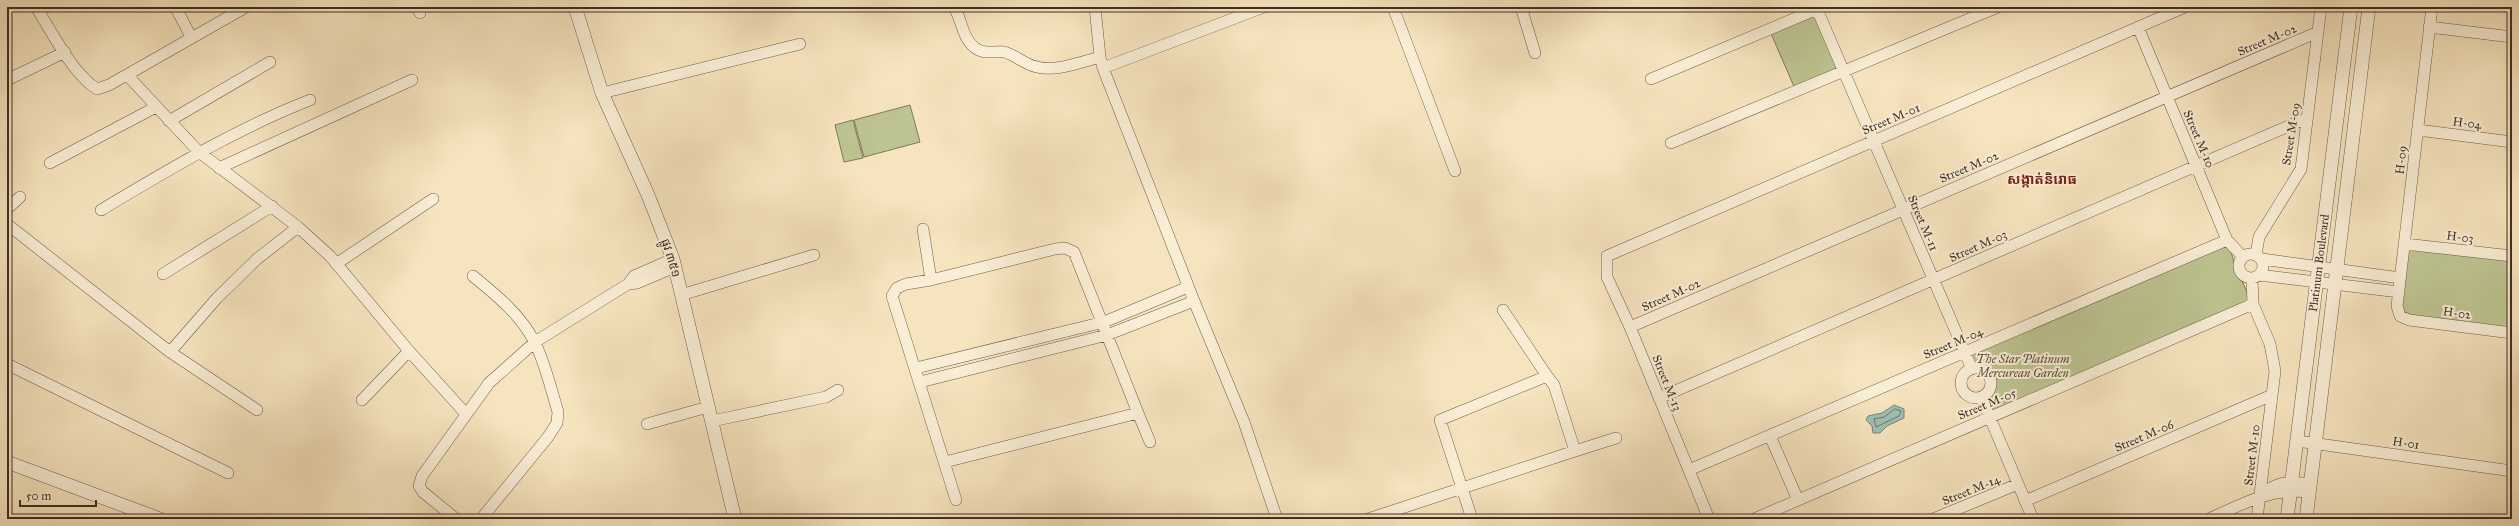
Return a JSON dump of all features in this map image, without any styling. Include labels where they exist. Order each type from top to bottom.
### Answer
[{"type":"street","points":[[36,7],[64,52],[88,84],[97,89],[109,85],[127,75],[191,37],[231,10],[246,7]]},
{"type":"street","name":"ផ្លូវ ៣៥១","points":[[575,7],[602,93],[650,202],[674,263],[735,519]]},
{"type":"street","points":[[954,7],[968,40],[976,49],[985,52],[1004,52],[1022,59],[1036,67],[1043,68],[1074,64],[1100,57]]},
{"type":"street","points":[[1094,7],[1100,57],[1103,68],[1188,287],[1244,422],[1276,519]]},
{"type":"street","points":[[1103,68],[1264,7]]},
{"type":"street","points":[[1393,7],[1455,170]]},
{"type":"street","points":[[1521,7],[1535,53]]},
{"type":"street","points":[[1671,143],[1998,7]]},
{"type":"street","name":"Street M-01","points":[[1607,256],[2138,27],[2171,10],[2185,7]]},
{"type":"street","name":"Street M-09","points":[[2259,257],[2259,236],[2301,169],[2321,7]]},
{"type":"street","name":"Platinum Boulevard","points":[[2287,519],[2350,7]]},
{"type":"street","name":"Platinum Boulevard","points":[[2306,519],[2370,7]]},
{"type":"street","name":"H-09","points":[[2400,316],[2397,306],[2432,7]]},
{"type":"street","points":[[176,8],[191,37]]},
{"type":"street","points":[[1651,79],[1818,8]]},
{"type":"street","name":"Street M-11","points":[[1818,8],[1845,71],[1850,87],[1972,369]]},
{"type":"street","name":"Street M-10","points":[[2138,27],[2227,240],[2243,257]]},
{"type":"street","points":[[2429,27],[2512,37]]},
{"type":"street","name":"Street M-02","points":[[1630,327],[1903,208],[2318,32]]},
{"type":"street","points":[[602,93],[800,44]]},
{"type":"street","points":[[7,80],[64,52]]},
{"type":"street","points":[[169,121],[270,62]]},
{"type":"street","points":[[127,75],[199,152],[298,227],[336,264],[410,352],[466,414]]},
{"type":"street","points":[[219,168],[412,80]]},
{"type":"street","points":[[102,210],[199,152],[270,116],[310,100]]},
{"type":"street","points":[[50,163],[156,106]]},
{"type":"street","name":"Street M-03","points":[[1659,398],[2307,118]]},
{"type":"street","name":"H-04","points":[[2418,130],[2512,142]]},
{"type":"street","points":[[7,209],[20,196]]},
{"type":"street","points":[[336,264],[433,199]]},
{"type":"street","points":[[163,274],[272,206]]},
{"type":"street","points":[[7,224],[170,352],[257,410]]},
{"type":"street","points":[[170,352],[217,298],[251,265],[298,227]]},
{"type":"street","points":[[923,229],[931,280]]},
{"type":"street","name":"Street M-04","points":[[1689,470],[2227,240]]},
{"type":"street","name":"H-03","points":[[2405,244],[2512,256]]},
{"type":"street","points":[[956,500],[916,368],[892,296],[897,288],[906,284],[931,280],[1055,249],[1065,248],[1074,252],[1104,322],[1107,335],[1150,442]]},
{"type":"street","points":[[2399,292],[2317,281],[2243,274],[2239,266],[2243,257],[2251,254],[2259,257],[2318,268],[2400,278]]},
{"type":"street","points":[[681,295],[814,255]]},
{"type":"street","name":"Street M-13","points":[[1607,256],[1607,277],[1630,327],[1709,519]]},
{"type":"street","points":[[2256,276],[2263,266],[2259,257]]},
{"type":"street","points":[[456,519],[423,492],[419,486],[422,476],[489,383],[535,342],[628,284],[634,276],[674,263]]},
{"type":"street","points":[[473,276],[503,301],[525,326],[535,342],[558,412],[557,423],[481,519]]},
{"type":"street","name":"Street M-10","points":[[2256,276],[2253,304],[2274,358],[2272,394],[2257,519]]},
{"type":"street","points":[[916,368],[1104,322],[1188,287]]},
{"type":"street","points":[[920,382],[1107,335],[1194,301]]},
{"type":"street","name":"Street M-05","points":[[1754,519],[2253,304]]},
{"type":"street","points":[[1503,310],[1554,385],[1575,451]]},
{"type":"street","name":"H-02","points":[[2400,316],[2409,320],[2512,333]]},
{"type":"street","points":[[362,400],[410,352]]},
{"type":"street","points":[[7,364],[228,473]]},
{"type":"street","points":[[1972,369],[1981,369],[1991,380],[1990,389],[1981,397],[1971,398],[1961,386],[1963,376],[1972,369]]},
{"type":"street","points":[[1472,519],[1440,420],[1547,376]]},
{"type":"street","points":[[712,421],[826,397],[838,390]]},
{"type":"street","name":"Street M-06","points":[[2025,501],[2272,394]]},
{"type":"street","points":[[1981,397],[2033,519]]},
{"type":"street","points":[[647,424],[708,407]]},
{"type":"street","points":[[945,462],[1138,413]]},
{"type":"street","points":[[1770,436],[1798,500]]},
{"type":"street","points":[[1368,519],[1616,438]]},
{"type":"street","name":"H-01","points":[[2297,441],[2512,471]]},
{"type":"street","points":[[7,462],[160,519]]},
{"type":"street","name":"Street M-14","points":[[1933,519],[2018,484]]},
{"type":"street","points":[[2209,519],[2260,497],[2271,486],[2291,485],[2310,488]]},
{"type":"green space","points":[[1817,9],[1845,71],[1796,91],[1769,29]]},
{"type":"green space","points":[[910,105],[920,142],[864,157],[854,120]]},
{"type":"green space","points":[[853,120],[863,158],[844,162],[835,125]]},
{"type":"green space","name":"The Star Platinum Mercurean Garden","points":[[2227,240],[2237,271],[2253,304],[1990,417],[1985,395],[1992,382],[1988,376],[1973,365],[1965,353]]},
{"type":"green space","points":[[2406,245],[2512,257],[2512,333],[2400,316]]},
{"type":"water","points":[[1894,405],[1904,409],[1904,418],[1887,426],[1880,433],[1873,433],[1872,426],[1866,420],[1868,416],[1882,413]]},
{"type":"district","name":"សង្កាត់និរោធ","points":[[2042,179]]}]
